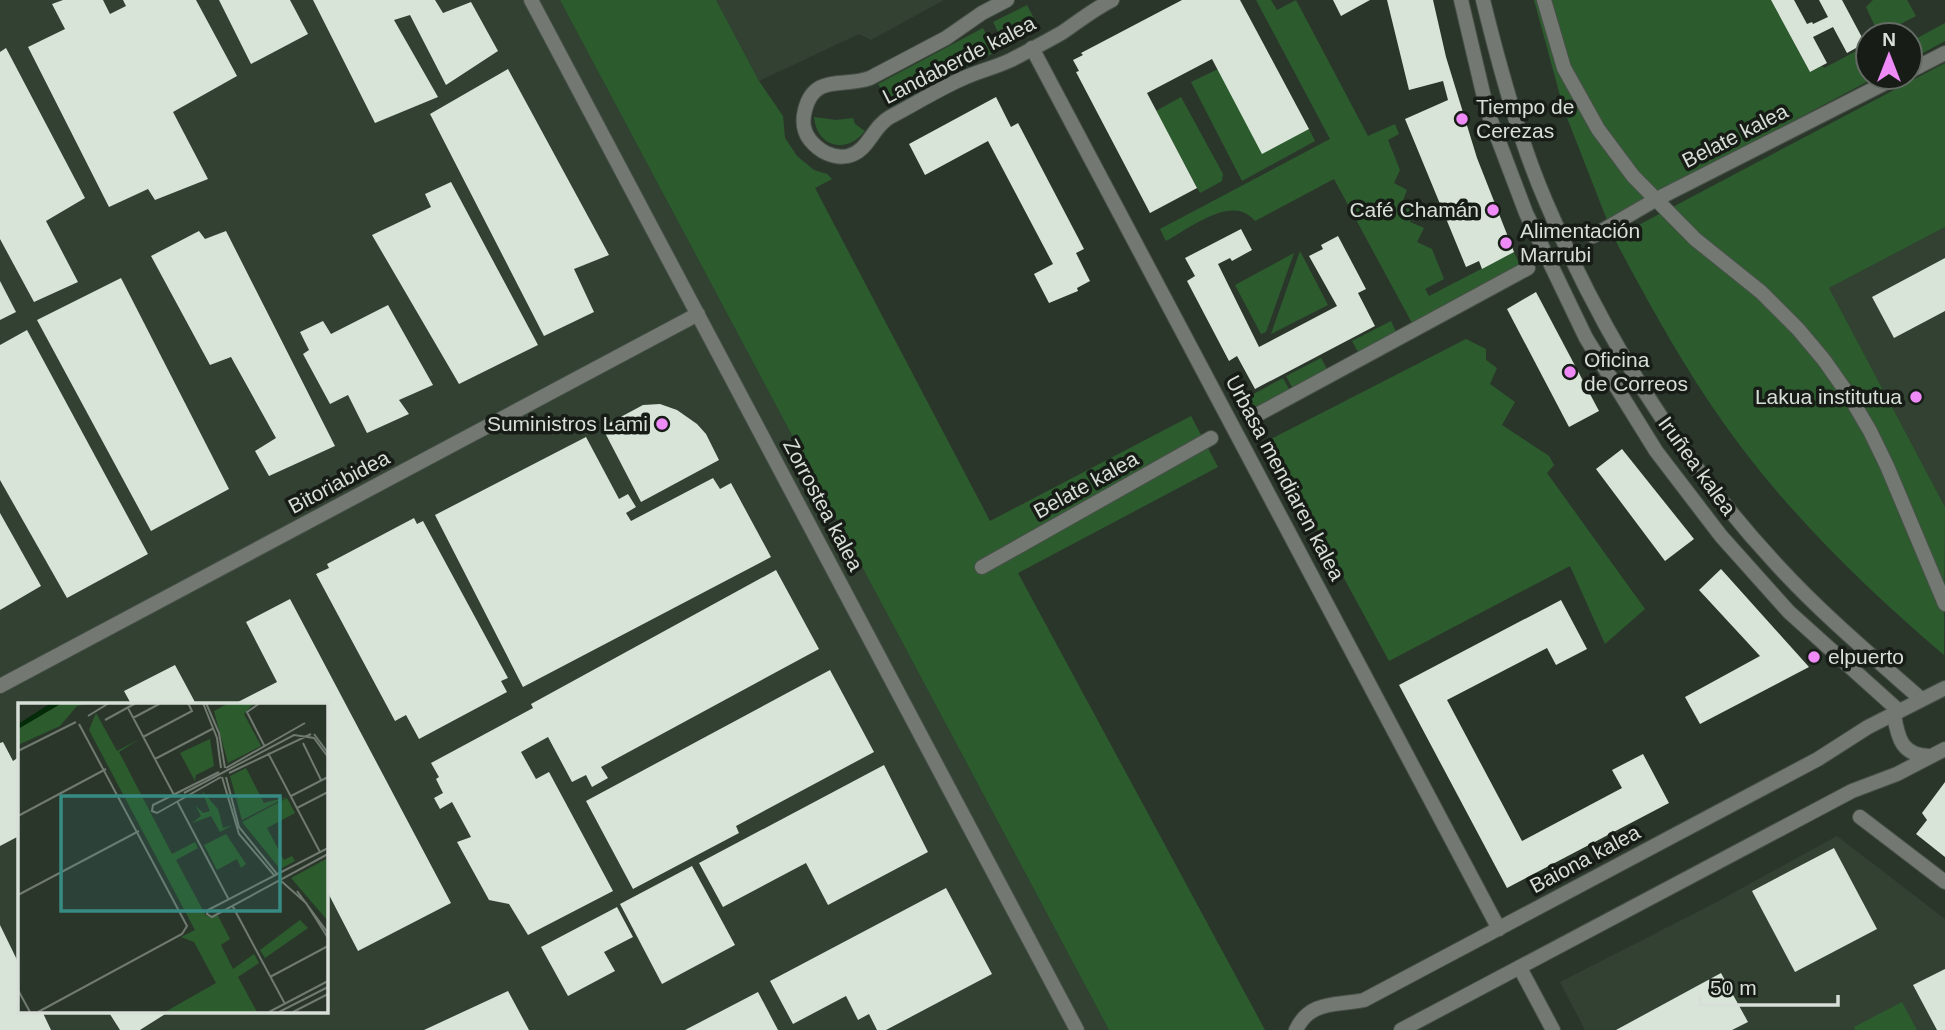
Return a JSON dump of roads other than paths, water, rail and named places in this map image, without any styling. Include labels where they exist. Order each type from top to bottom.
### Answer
[{"type":"street","name":"Zorrostea kalea","points":[[531,0],[1077,1030]]},
{"type":"street","name":"Landaberde kalea","points":[[1007,0],[870,78],[860,82],[831,83],[814,91],[803,115],[806,134],[824,152],[840,157],[854,154],[864,147],[875,130],[888,118],[965,77],[1008,61],[1112,0]]},
{"type":"street","name":"Iruñea kalea","points":[[1461,0],[1487,110],[1521,200],[1547,259],[1593,349],[1656,451],[1721,536],[1789,612],[1897,713]]},
{"type":"street","name":"Iruñea kalea","points":[[1483,0],[1496,52],[1544,199],[1581,281],[1664,422],[1719,498],[1779,568],[1848,636],[1921,699]]},
{"type":"street","points":[[1544,0],[1564,68],[1598,129],[1633,176],[1695,239],[1761,292],[1824,360],[1870,431],[1945,604]]},
{"type":"street","name":"Urbasa mendiaren kalea","points":[[1032,48],[1499,929]]},
{"type":"street","points":[[1924,64],[1945,53]]},
{"type":"street","name":"Belate kalea","points":[[1593,236],[1655,200],[1869,91]]},
{"type":"street","points":[[1253,417],[1528,268]]},
{"type":"street","name":"Bitoriabidea","points":[[0,686],[698,314]]},
{"type":"street","name":"Belate kalea","points":[[982,568],[1211,438]]},
{"type":"street","name":"Baiona kalea","points":[[1296,1030],[1307,1013],[1322,1006],[1364,1000],[1818,760],[1868,727],[1944,688]]},
{"type":"street","points":[[1897,713],[1897,734],[1904,746],[1918,755],[1929,756]]},
{"type":"street","points":[[1401,1030],[1852,791],[1897,774],[1945,749]]},
{"type":"street","points":[[1860,817],[1945,882]]},
{"type":"street","points":[[1520,968],[1553,1030]]},
{"type":"place","name":"Tiempo de Cerezas","points":[[1462,119]]},
{"type":"place","name":"Café Chamán","points":[[1493,210]]},
{"type":"place","name":"Alimentación Marrubi","points":[[1506,243]]},
{"type":"place","name":"Oficina de Correos","points":[[1570,372]]},
{"type":"place","name":"Lakua institutua","points":[[1916,397]]},
{"type":"place","name":"Suministros Lami","points":[[662,424]]},
{"type":"place","name":"elpuerto","points":[[1814,657]]}]
